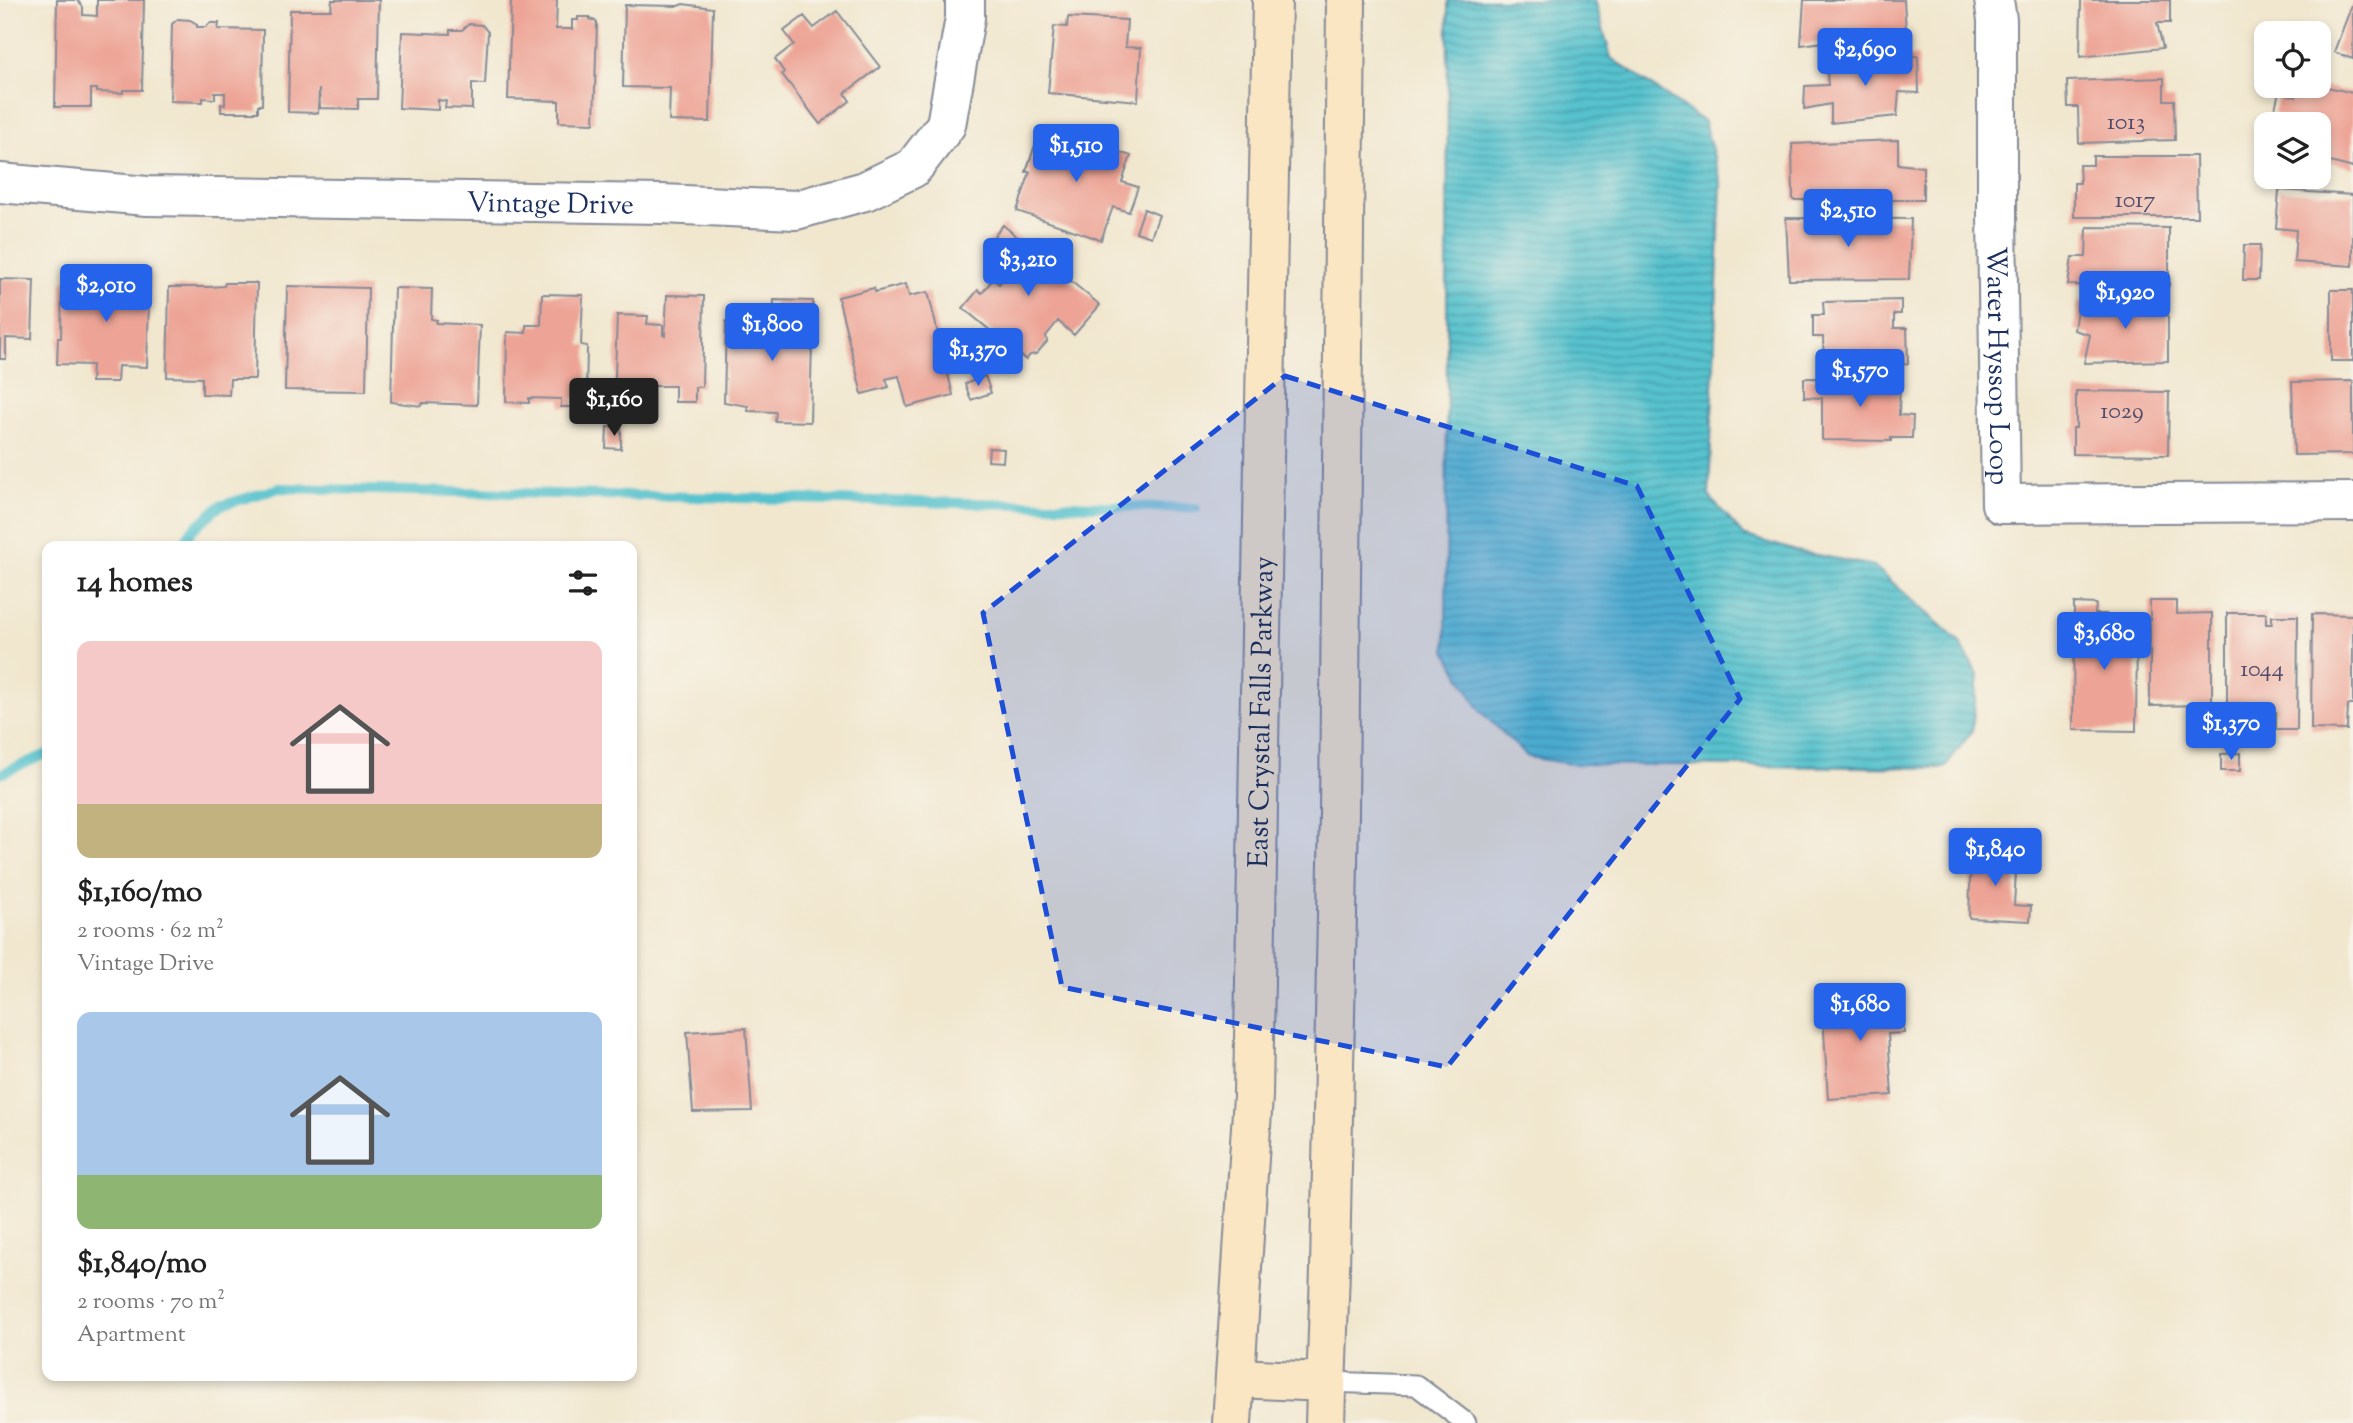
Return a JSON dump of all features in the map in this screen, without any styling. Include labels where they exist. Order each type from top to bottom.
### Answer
[{"type":"main road","name":"East Crystal Falls Parkway","points":[[1233,1423],[1253,1096],[1272,0]]},
{"type":"main road","points":[[1325,1423],[1339,813],[1346,0]]},
{"type":"main road","points":[[1236,1378],[1326,1382]]},
{"type":"street","name":"Vintage Drive","points":[[0,183],[147,196],[662,204],[796,210],[865,191],[913,168],[946,125],[965,18],[965,0]]},
{"type":"street","name":"Water Hyssop Loop","points":[[1994,0],[1997,20],[2001,504],[2353,502]]},
{"type":"lane","points":[[1326,1382],[1416,1385],[1466,1423]]},
{"type":"highlighted area","points":[[1285,376],[1637,486],[1740,699],[1447,1067],[1062,987],[983,613]]},
{"type":"water","points":[[1448,0],[1595,0],[1611,58],[1704,122],[1721,181],[1709,496],[1743,535],[1796,551],[1874,566],[1959,642],[1978,675],[1972,731],[1944,768],[1571,764],[1528,757],[1480,711],[1446,651]]},
{"type":"building","points":[[57,0],[77,0],[83,7],[83,15],[97,16],[97,0],[144,0],[142,90],[123,90],[123,93],[97,92],[97,89],[91,89],[91,107],[55,107]]},
{"type":"building","points":[[332,0],[379,0],[377,99],[358,99],[358,109],[320,108],[319,89],[318,113],[288,112],[290,10],[331,10]]},
{"type":"building","points":[[511,0],[557,0],[556,29],[572,29],[572,20],[578,20],[578,17],[590,17],[597,22],[594,123],[559,122],[559,101],[508,99]]},
{"type":"building","points":[[1804,0],[1904,0],[1906,31],[1801,45]]},
{"type":"building","points":[[2081,0],[2170,0],[2170,23],[2157,23],[2163,48],[2080,57]]},
{"type":"building","points":[[2353,2],[2353,59],[2334,52]]},
{"type":"building","points":[[683,4],[713,8],[710,122],[669,121],[670,88],[623,87],[625,5]]},
{"type":"building","points":[[837,11],[880,67],[845,93],[850,101],[820,124],[782,74],[784,72],[775,59],[794,44],[784,31],[804,16],[814,28]]},
{"type":"building","points":[[1068,17],[1127,20],[1125,47],[1141,48],[1138,101],[1048,93],[1054,26],[1067,27]]},
{"type":"building","points":[[178,19],[190,20],[197,24],[197,27],[219,23],[218,29],[263,30],[262,105],[258,105],[258,112],[221,112],[221,104],[225,105],[225,93],[215,93],[215,99],[203,98],[203,102],[170,101],[172,24]]},
{"type":"building","points":[[469,24],[482,25],[488,32],[485,84],[472,83],[472,109],[445,108],[446,101],[438,100],[438,110],[399,108],[402,32],[450,34],[450,30],[462,30]]},
{"type":"building","points":[[1918,56],[1919,93],[1899,92],[1897,116],[1831,123],[1831,104],[1804,109],[1805,86],[1828,85],[1826,61]]},
{"type":"building","points":[[2164,78],[2164,100],[2174,100],[2175,140],[2079,143],[2078,107],[2068,107],[2067,81]]},
{"type":"building","points":[[2331,88],[2353,93],[2353,168],[2331,162],[2331,112],[2274,112],[2278,98],[2331,98]]},
{"type":"building","points":[[1041,127],[1131,156],[1122,182],[1138,187],[1129,212],[1113,207],[1101,240],[1017,211]]},
{"type":"building","points":[[1898,140],[1898,164],[1923,167],[1923,200],[1793,200],[1792,144]]},
{"type":"building","points":[[2093,156],[2196,156],[2197,217],[2074,217],[2074,183],[2080,183],[2079,165],[2093,165]]},
{"type":"building","points":[[2279,190],[2353,195],[2353,266],[2294,262],[2296,230],[2276,228]]},
{"type":"building","points":[[1144,209],[1159,215],[1151,237],[1136,232]]},
{"type":"building","points":[[1786,218],[1911,219],[1909,279],[1789,280]]},
{"type":"building","points":[[1003,225],[1100,305],[1074,335],[1058,321],[1046,336],[1047,342],[1026,360],[963,308],[978,290],[982,293],[993,279],[999,284],[1010,270],[984,248]]},
{"type":"building","points":[[2087,227],[2169,228],[2169,286],[2068,285],[2072,257],[2086,257]]},
{"type":"building","points":[[2244,245],[2260,245],[2259,280],[2243,280]]},
{"type":"building","points":[[123,269],[150,270],[147,367],[118,366],[117,382],[91,382],[92,365],[57,364],[58,338],[61,338],[62,281],[123,282]]},
{"type":"building","points":[[0,279],[34,280],[32,339],[6,338],[6,359],[0,359]]},
{"type":"building","points":[[225,283],[257,283],[255,379],[230,379],[229,395],[202,394],[202,378],[167,377],[169,287],[224,286]]},
{"type":"building","points":[[906,284],[909,296],[928,292],[953,395],[907,407],[899,376],[886,379],[889,387],[862,394],[838,297]]},
{"type":"building","points":[[287,286],[368,288],[366,391],[285,390]]},
{"type":"building","points":[[394,288],[432,289],[431,319],[437,320],[436,323],[480,325],[477,405],[423,403],[421,406],[391,402]]},
{"type":"building","points":[[2331,290],[2353,290],[2353,361],[2331,361]]},
{"type":"building","points":[[542,294],[583,295],[581,345],[587,346],[586,399],[573,398],[573,407],[561,407],[561,399],[529,398],[529,403],[506,402],[507,332],[526,333],[526,325],[541,325]]},
{"type":"building","points":[[667,295],[704,296],[702,387],[695,387],[695,402],[675,402],[675,386],[651,386],[650,408],[641,413],[628,413],[622,407],[614,406],[617,315],[648,316],[647,324],[663,325],[665,336]]},
{"type":"building","points":[[774,300],[813,301],[810,422],[775,421],[776,412],[748,411],[748,406],[724,402],[726,321],[753,321],[753,324],[767,325],[766,333],[773,333]]},
{"type":"building","points":[[1901,300],[1901,314],[1894,314],[1894,328],[1907,328],[1908,364],[1824,365],[1823,337],[1813,337],[1813,315],[1824,315],[1823,302]]},
{"type":"building","points":[[2168,300],[2168,361],[2084,363],[2090,335],[2074,330],[2078,302]]},
{"type":"building","points":[[985,376],[991,393],[971,400],[965,384]]},
{"type":"building","points":[[1804,378],[1900,379],[1899,415],[1913,416],[1912,438],[1891,438],[1891,441],[1822,440],[1822,398],[1804,397]]},
{"type":"building","points":[[2353,381],[2353,454],[2294,455],[2292,382]]},
{"type":"building","points":[[2076,391],[2169,392],[2168,455],[2073,454]]},
{"type":"building","points":[[607,427],[621,427],[621,449],[606,448]]},
{"type":"building","points":[[989,448],[1004,449],[1003,462],[988,461]]},
{"type":"building","points":[[2150,601],[2177,601],[2177,614],[2212,613],[2212,705],[2150,706]]},
{"type":"building","points":[[2074,603],[2096,604],[2095,614],[2106,614],[2106,623],[2137,624],[2136,731],[2073,730]]},
{"type":"building","points":[[2227,613],[2266,613],[2266,624],[2272,624],[2272,616],[2298,616],[2297,730],[2276,730],[2276,712],[2227,712]]},
{"type":"building","points":[[2312,614],[2353,615],[2353,705],[2348,705],[2347,730],[2311,729]]},
{"type":"building","points":[[2240,753],[2240,771],[2221,771],[2221,754]]},
{"type":"building","points":[[1971,852],[2017,855],[2014,905],[2031,906],[2030,921],[1969,918]]},
{"type":"building","points":[[1902,992],[1904,1033],[1888,1034],[1892,1095],[1828,1099],[1822,997]]},
{"type":"building","points":[[746,1028],[752,1111],[693,1112],[687,1032]]},
{"type":"waterway","points":[[185,541],[192,530],[220,506],[279,488],[1196,508]]},
{"type":"waterway","points":[[0,774],[42,756]]}]
